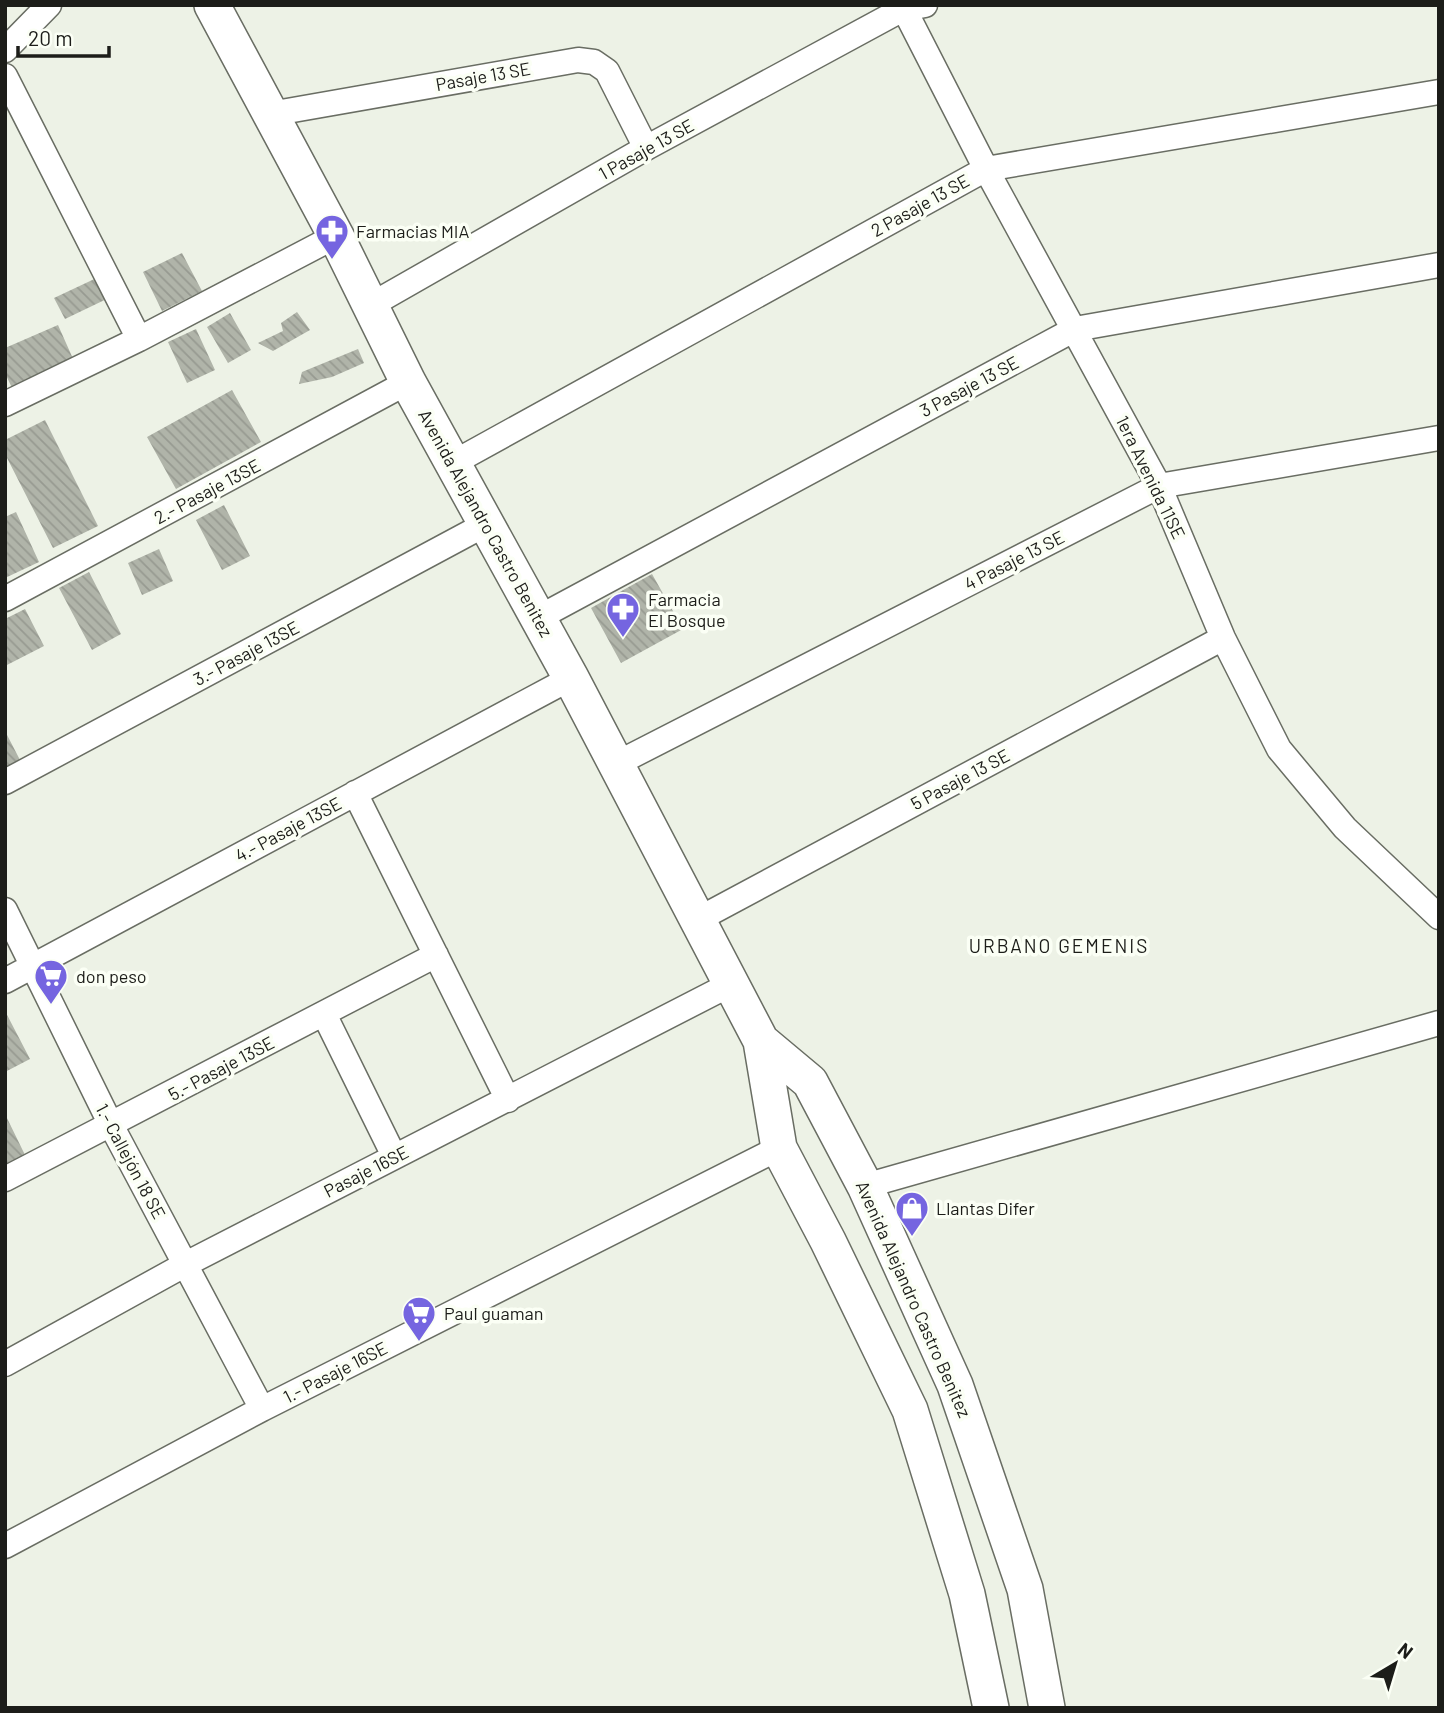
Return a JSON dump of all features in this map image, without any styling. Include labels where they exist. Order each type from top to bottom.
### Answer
[{"type":"main road","name":"Avenida Alejandro Castro Benitez","points":[[212,5],[336,236],[408,383],[571,678],[761,1041],[779,1148],[828,1241],[910,1410],[967,1594],[991,1708]]},
{"type":"main road","name":"Avenida Alejandro Castro Benitez","points":[[761,1041],[810,1082],[865,1186],[955,1385],[1025,1589],[1047,1708]]},
{"type":"street","points":[[5,50],[49,5]]},
{"type":"street","name":"1 Pasaje 13 SE","points":[[371,305],[646,148],[910,7]]},
{"type":"street","name":"1era Avenida 11SE","points":[[910,7],[986,169],[1159,486],[1223,638],[1279,749],[1345,828],[1439,917]]},
{"type":"street","name":"Pasaje 13 SE","points":[[270,114],[578,60],[594,62],[607,71],[646,148]]},
{"type":"street","points":[[5,76],[139,339]]},
{"type":"street","name":"2 Pasaje 13 SE","points":[[453,463],[986,169],[1439,92]]},
{"type":"street","points":[[5,404],[139,339],[336,236]]},
{"type":"street","name":"3 Pasaje 13 SE","points":[[538,618],[1075,329],[1439,265]]},
{"type":"street","name":"2.- Pasaje 13SE","points":[[5,598],[408,383]]},
{"type":"street","name":"4 Pasaje 13 SE","points":[[616,764],[1159,486],[1439,438]]},
{"type":"street","name":"3.- Pasaje 13SE","points":[[5,782],[486,524]]},
{"type":"street","name":"5 Pasaje 13 SE","points":[[697,920],[1223,638]]},
{"type":"street","name":"4.- Pasaje 13SE","points":[[5,981],[571,678]]},
{"type":"street","points":[[355,793],[508,1100]]},
{"type":"street","name":"1.- Callejón 18 SE","points":[[5,910],[111,1125],[262,1409]]},
{"type":"street","name":"5.- Pasaje 13SE","points":[[5,1179],[436,955]]},
{"type":"street","name":"Pasaje 16SE","points":[[5,1364],[186,1264],[731,984]]},
{"type":"street","points":[[324,1013],[394,1156]]},
{"type":"street","points":[[865,1186],[1439,1023]]},
{"type":"street","name":"1.- Pasaje 16SE","points":[[5,1546],[262,1409],[779,1148]]},
{"type":"building","points":[[182,253],[202,291],[162,311],[143,272]]},
{"type":"building","points":[[105,274],[115,295],[65,319],[54,298]]},
{"type":"building","points":[[297,312],[310,330],[273,351],[258,343],[283,331],[281,323]]},
{"type":"building","points":[[230,313],[251,350],[228,363],[207,327]]},
{"type":"building","points":[[58,325],[74,361],[12,388],[5,373],[5,348]]},
{"type":"building","points":[[196,329],[215,370],[187,383],[168,342]]},
{"type":"building","points":[[358,349],[364,363],[332,377],[299,384],[302,372]]},
{"type":"building","points":[[232,390],[261,442],[176,489],[147,437]]},
{"type":"building","points":[[45,420],[98,526],[53,548],[5,454],[5,440]]},
{"type":"building","points":[[224,505],[250,556],[222,570],[196,520]]},
{"type":"building","points":[[16,512],[39,562],[5,578],[5,517]]},
{"type":"building","points":[[159,549],[173,581],[142,595],[128,563]]},
{"type":"building","points":[[89,572],[121,634],[92,650],[59,588]]},
{"type":"building","points":[[652,574],[683,629],[621,663],[591,608]]},
{"type":"building","points":[[25,609],[44,646],[5,666],[5,619]]},
{"type":"building","points":[[5,731],[20,760],[5,768]]},
{"type":"building","points":[[5,1011],[30,1059],[5,1072]]},
{"type":"building","points":[[5,1114],[25,1155],[5,1165]]},
{"type":"place","name":"Farmacias MIA","points":[[332,261]]},
{"type":"place","name":"Farmacia El Bosque","points":[[623,639]]},
{"type":"place","name":"don peso","points":[[51,1006]]},
{"type":"place","name":"Llantas Difer","points":[[912,1238]]},
{"type":"place","name":"Paul guaman","points":[[419,1343]]},
{"type":"district","name":"URBANO GEMENIS","points":[[1059,945]]}]
